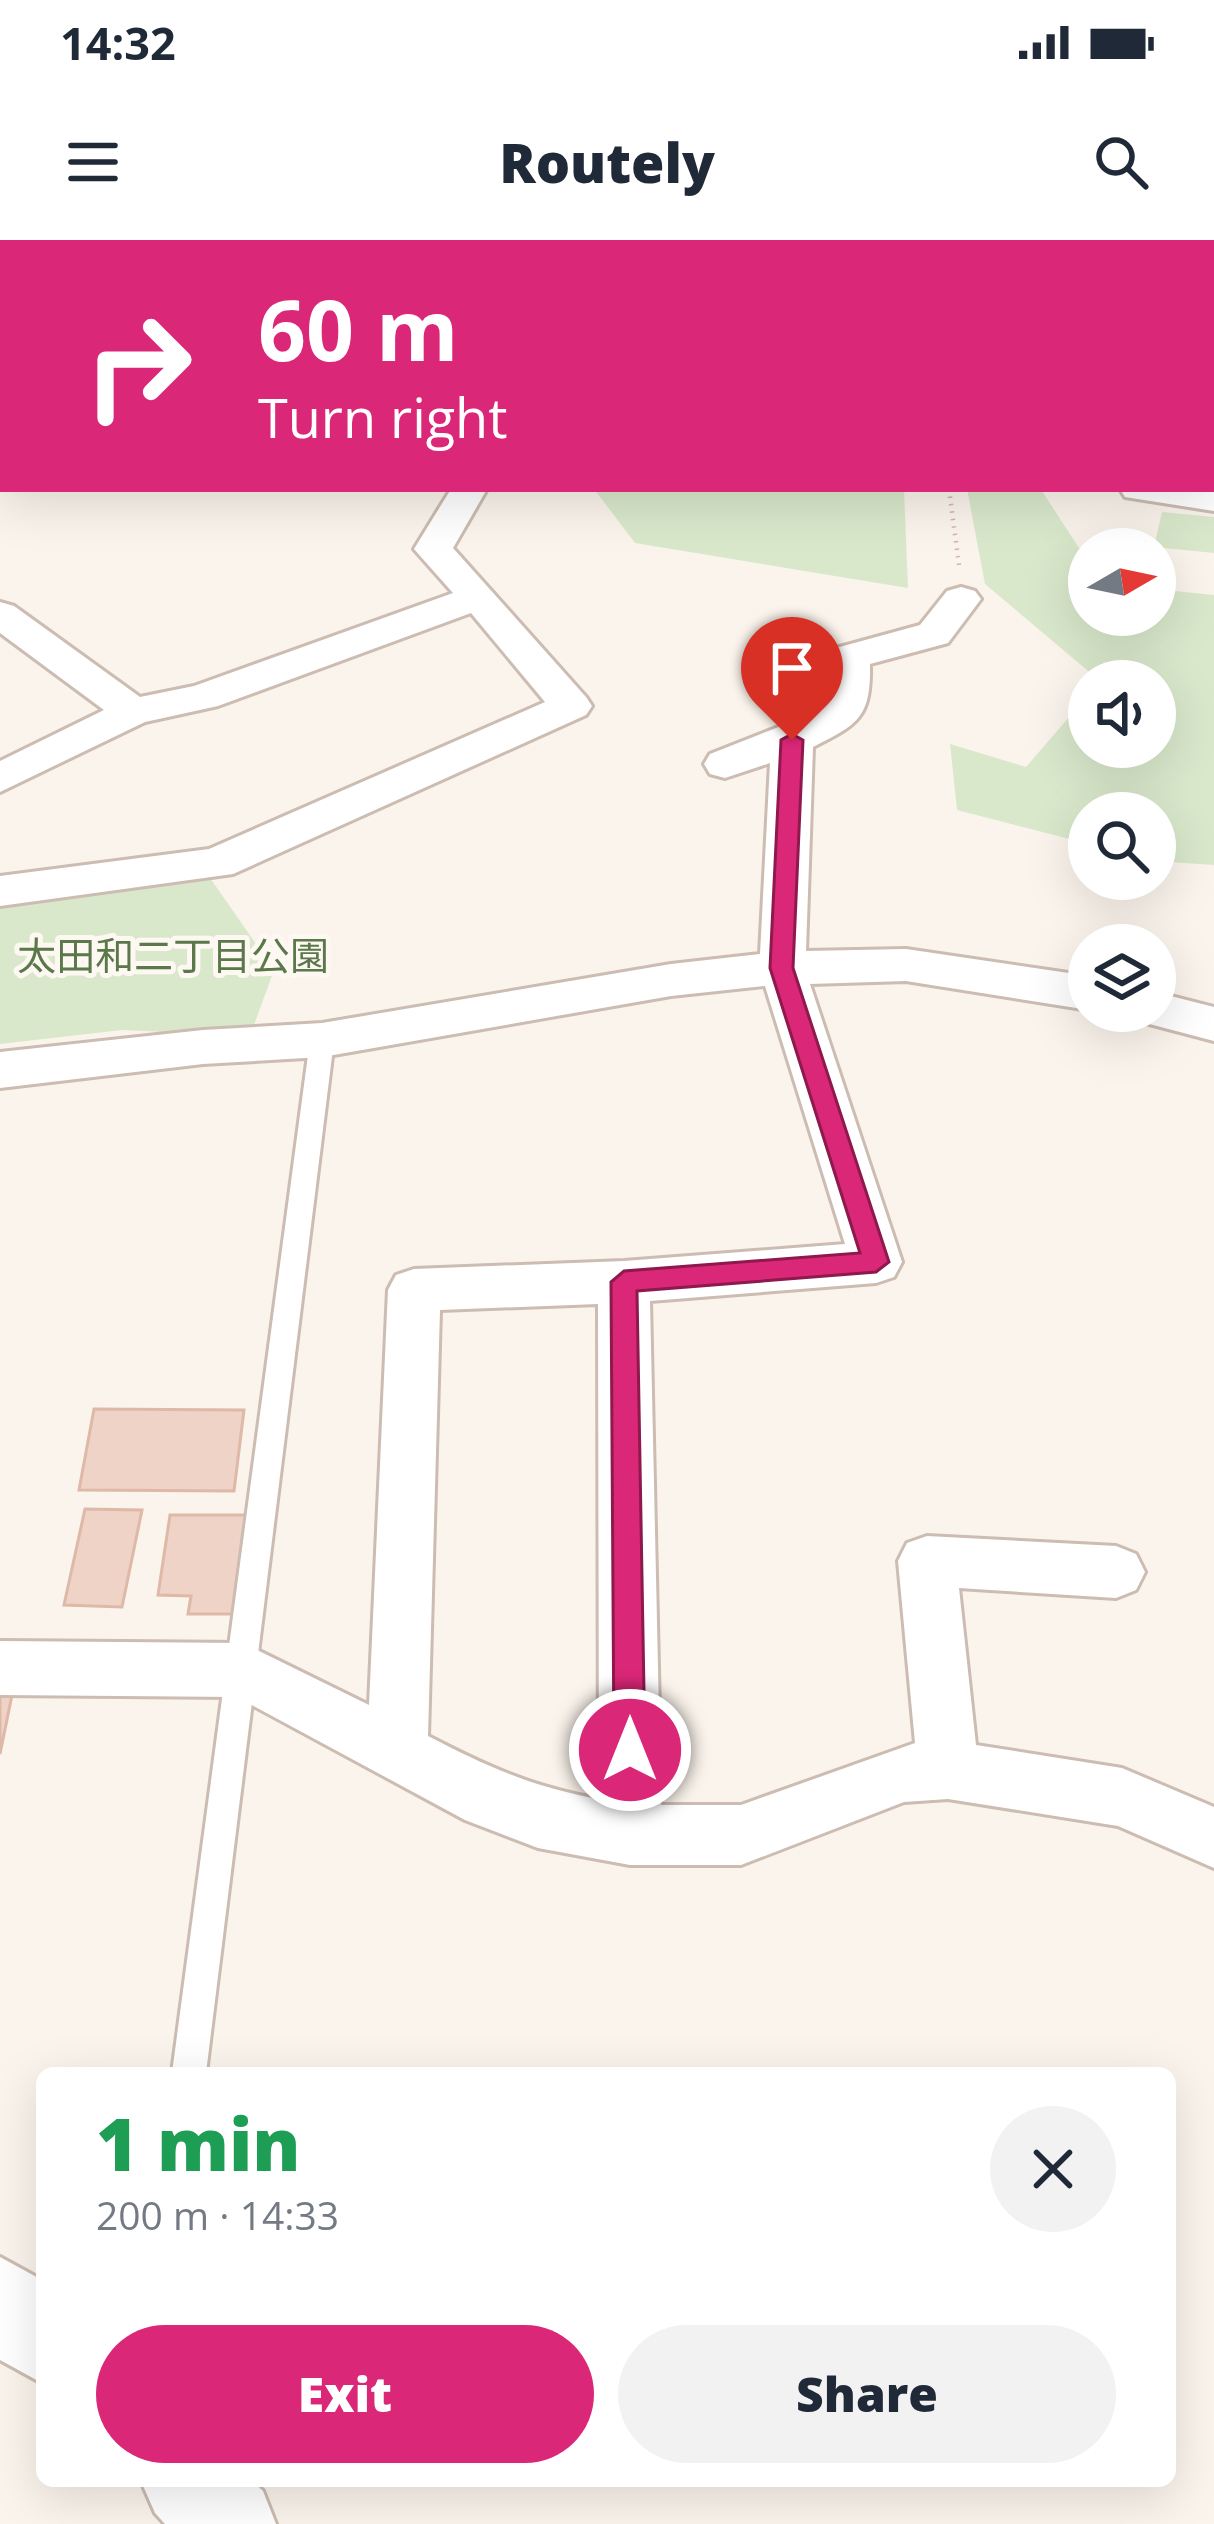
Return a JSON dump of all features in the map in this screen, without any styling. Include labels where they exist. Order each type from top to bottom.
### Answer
[{"type":"street","points":[[9,879],[217,862],[571,706],[433,549],[467,492]]},
{"type":"street","points":[[1159,492],[1214,500]]},
{"type":"street","points":[[0,778],[133,712],[204,697],[478,596]]},
{"type":"street","points":[[725,764],[832,721],[850,702],[850,657],[934,634],[961,599]]},
{"type":"street","points":[[0,614],[133,712]]},
{"type":"street","points":[[397,1751],[414,1290],[624,1282],[876,1262],[782,968],[792,740]]},
{"type":"street","points":[[0,1070],[203,1047],[322,1040],[670,980],[782,968],[906,965],[1068,990]]},
{"type":"street","points":[[1176,1014],[1214,1024]]},
{"type":"street","points":[[624,1282],[630,1835]]},
{"type":"street","points":[[948,1770],[927,1561],[1116,1572]]},
{"type":"street","points":[[0,1669],[243,1670],[487,1799],[538,1818],[630,1835],[741,1835],[904,1773],[948,1770],[1122,1797],[1214,1838]]},
{"type":"street","points":[[0,2301],[36,2334]]},
{"type":"street","points":[[193,2487],[230,2524]]},
{"type":"lane","points":[[190,2067],[322,1040]]},
{"type":"path","points":[[950,492],[961,599]]},
{"type":"green space","points":[[596,492],[904,492],[908,588],[635,543]]},
{"type":"green space","points":[[968,492],[1043,492],[1068,531],[1068,636],[1176,636],[1176,591],[1214,595],[1214,865],[1176,862],[1176,792],[1068,792],[1068,839],[957,810],[950,744],[1026,767],[1068,718],[1068,768],[1176,768],[1176,660],[1075,660],[985,584]]},
{"type":"green space","points":[[1162,512],[1214,517],[1214,553],[1176,549],[1176,528],[1158,528]]},
{"type":"green space","name":"太田和二丁目公園","points":[[208,875],[274,970],[250,1036],[122,1030],[0,1044],[0,906]]},
{"type":"building","points":[[94,1409],[244,1410],[234,1491],[79,1490]]},
{"type":"building","points":[[85,1509],[142,1510],[122,1607],[64,1605]]},
{"type":"building","points":[[170,1515],[251,1515],[238,1614],[188,1614],[191,1596],[158,1595]]},
{"type":"building","points":[[0,1695],[12,1695],[0,1754]]},
{"type":"route","points":[[630,1750],[624,1282],[876,1262],[782,968],[792,740]]}]
